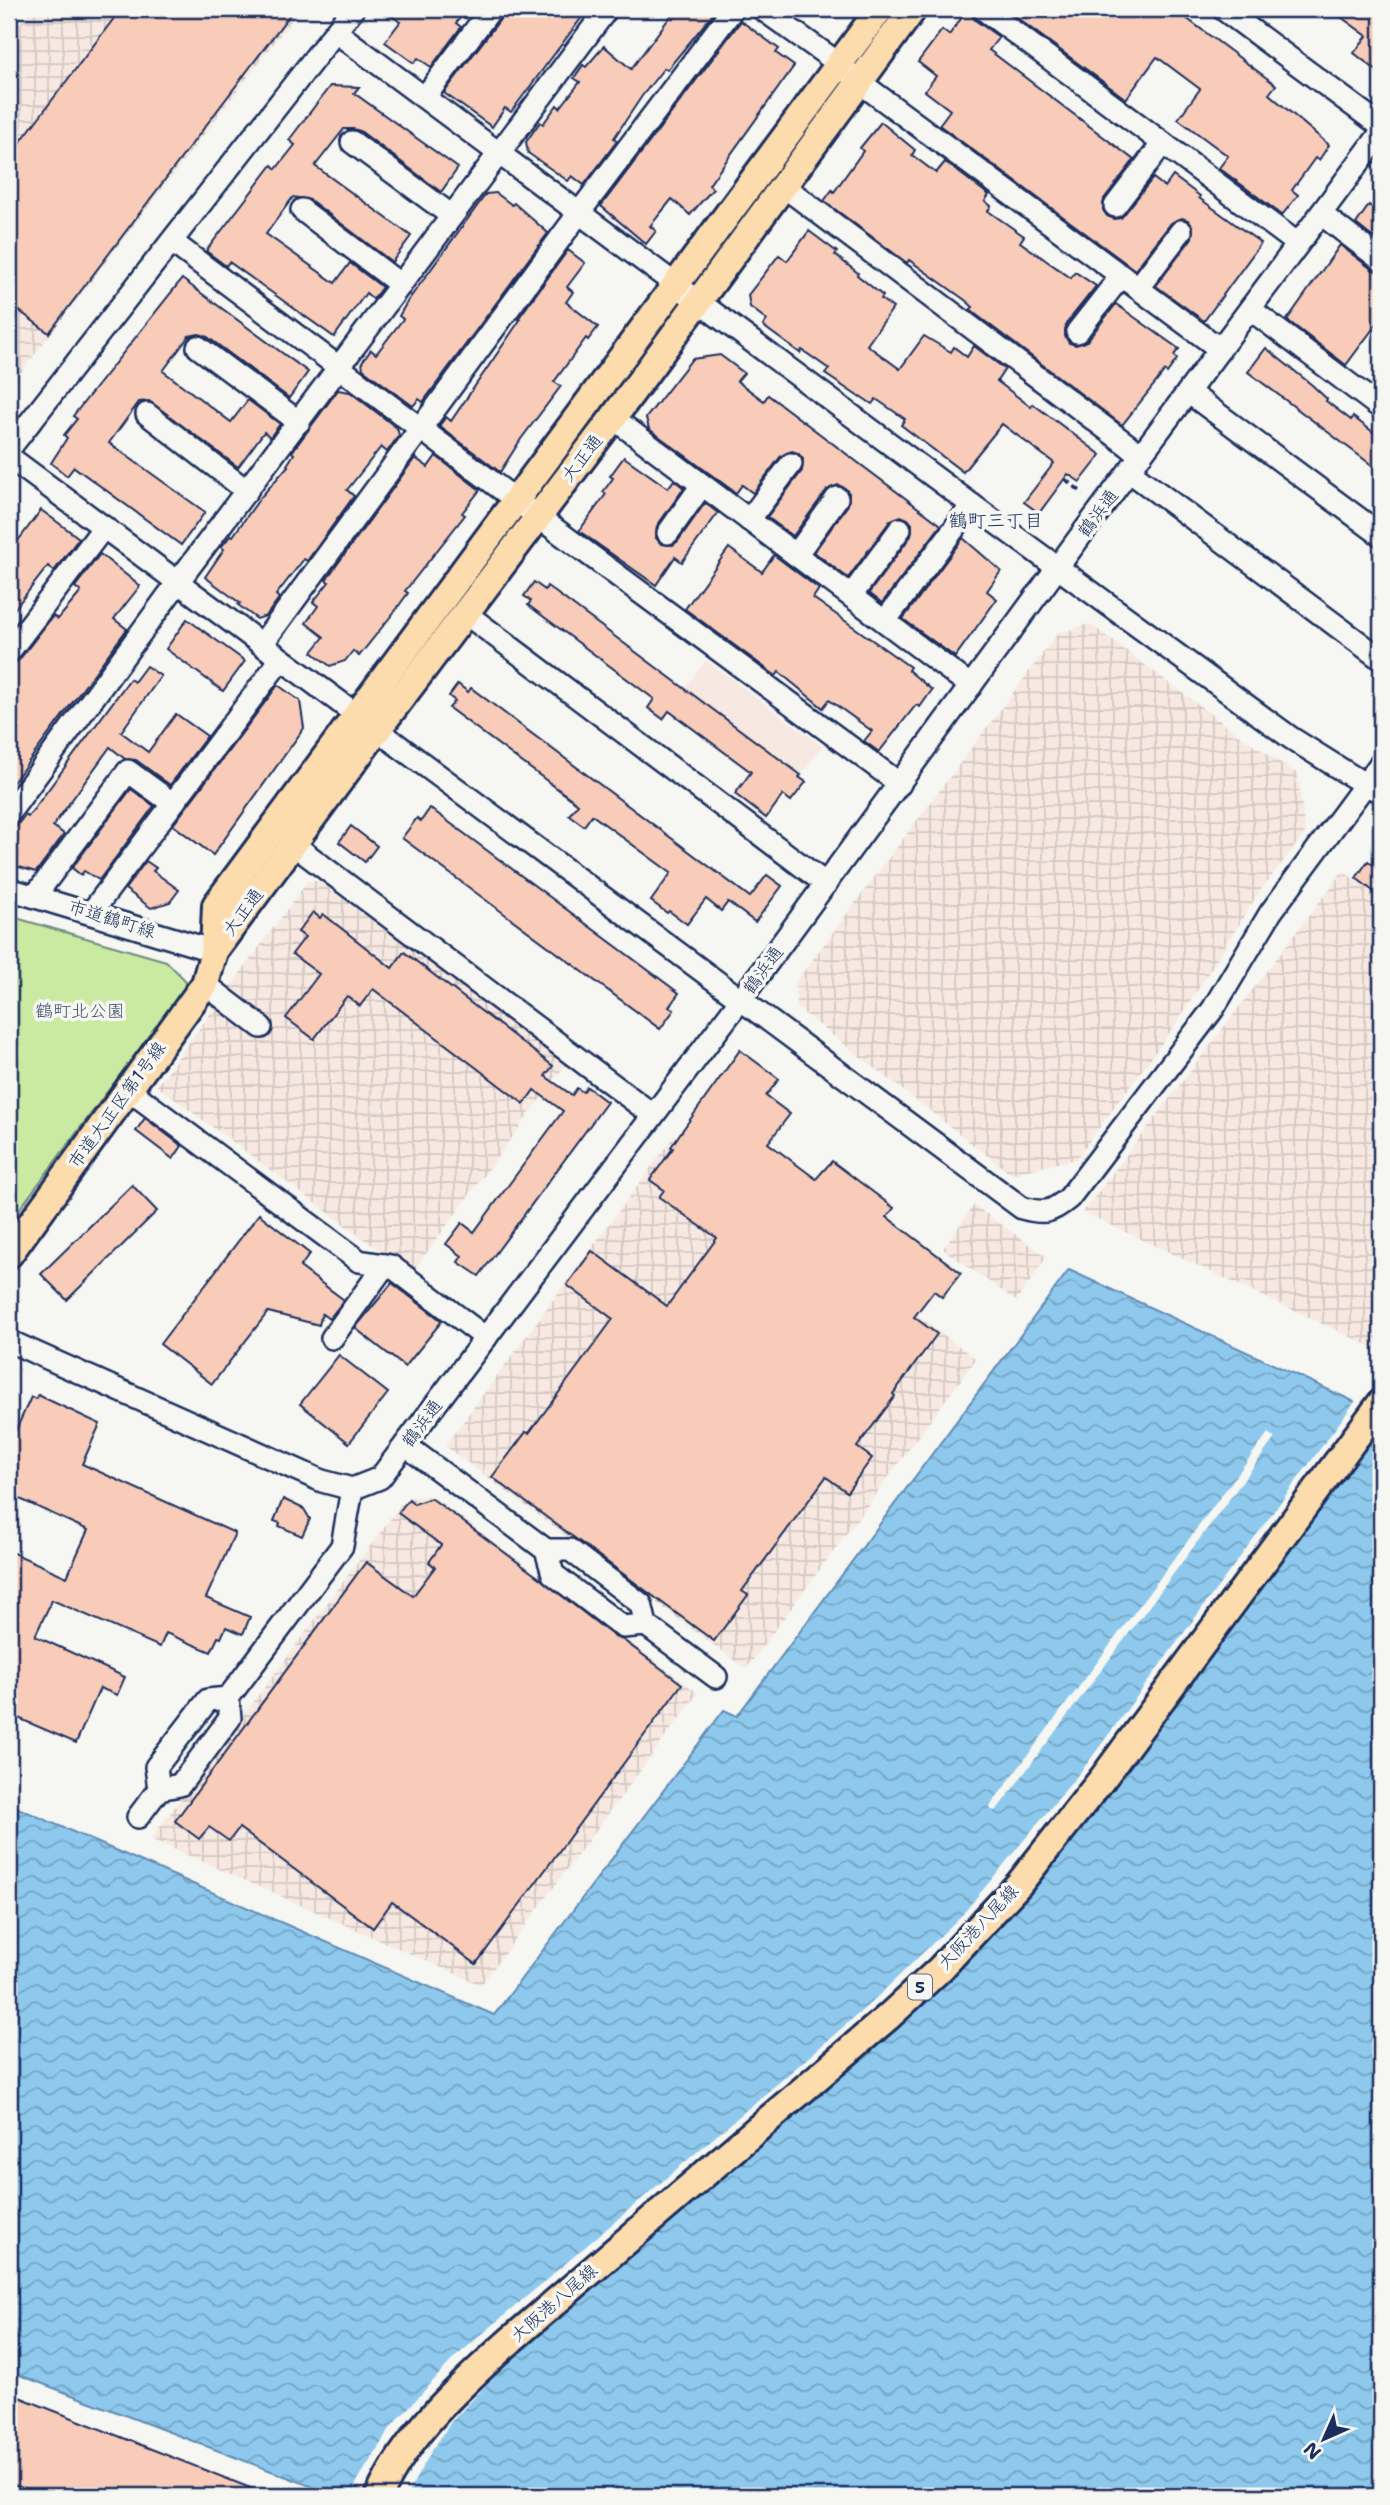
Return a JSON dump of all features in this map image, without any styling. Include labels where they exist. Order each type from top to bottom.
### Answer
[{"type":"main road","name":"大正通","points":[[214,951],[216,905],[367,723],[465,613],[527,508],[674,284],[880,9]]},
{"type":"main road","name":"大正通","points":[[214,951],[294,845],[367,723],[527,508],[613,418],[913,9]]},
{"type":"main road","name":"市道大正区第1号線","points":[[9,1254],[205,985],[214,951]]},
{"type":"main road","name":"大阪港八尾線","points":[[379,2496],[412,2443],[472,2375],[888,2017],[979,1928],[1019,1884],[1103,1778],[1381,1403]]},
{"type":"street","points":[[9,449],[353,9]]},
{"type":"street","points":[[425,97],[491,9]]},
{"type":"street","points":[[13,799],[340,368],[607,9]]},
{"type":"street","points":[[262,644],[579,213],[733,9]]},
{"type":"street","points":[[762,9],[1220,349]]},
{"type":"street","points":[[983,9],[1298,244]]},
{"type":"street","points":[[1223,9],[1381,126]]},
{"type":"street","points":[[336,32],[1057,568],[1291,738],[1373,788]]},
{"type":"street","name":"鶴浜通","points":[[352,1489],[380,1478],[741,999],[1381,133]]},
{"type":"street","points":[[352,142],[452,216]]},
{"type":"street","points":[[1115,206],[1163,143]]},
{"type":"street","points":[[782,186],[1381,659]]},
{"type":"street","points":[[302,210],[401,285]]},
{"type":"street","points":[[1321,214],[1381,260]]},
{"type":"street","points":[[1077,332],[1181,231]]},
{"type":"street","points":[[172,242],[900,784]]},
{"type":"street","points":[[1250,309],[1381,408]]},
{"type":"street","points":[[198,347],[299,422]]},
{"type":"street","points":[[1188,393],[1381,535]]},
{"type":"street","points":[[147,414],[247,491]]},
{"type":"street","points":[[613,418],[971,686]]},
{"type":"street","points":[[9,457],[1022,1208],[1040,1213],[1055,1209],[1069,1198],[1213,1009],[1271,912],[1373,788],[1381,763]]},
{"type":"street","points":[[750,520],[792,464]]},
{"type":"street","points":[[668,533],[702,485]]},
{"type":"street","points":[[796,555],[837,499]]},
{"type":"street","points":[[885,621],[972,505]]},
{"type":"street","points":[[9,652],[104,527]]},
{"type":"street","points":[[850,596],[900,529]]},
{"type":"street","points":[[465,613],[826,884]]},
{"type":"street","points":[[91,913],[281,659]]},
{"type":"street","points":[[35,896],[128,771],[172,803]]},
{"type":"street","points":[[294,845],[653,1115]]},
{"type":"street","name":"市道鶴町線","points":[[9,889],[214,951]]},
{"type":"street","points":[[205,985],[261,1027]]},
{"type":"street","points":[[129,1090],[359,1261],[391,1266],[486,1338]]},
{"type":"street","points":[[332,1338],[385,1265]]},
{"type":"street","points":[[9,1340],[322,1480],[352,1489],[342,1546],[228,1699],[230,1718],[180,1785],[159,1789],[138,1816]]},
{"type":"street","points":[[405,1445],[546,1550],[570,1550],[641,1604],[646,1625],[716,1677]]},
{"type":"street","points":[[546,1550],[553,1574],[563,1582],[623,1627],[646,1625]]},
{"type":"street","points":[[159,1789],[156,1767],[208,1700],[228,1699]]},
{"type":"path","points":[[1065,480],[1084,494]]},
{"type":"shaded area","points":[[31,9],[300,9],[9,388],[9,38]]},
{"type":"shaded area","points":[[1090,624],[1239,735],[1298,774],[1305,833],[1260,891],[1176,1024],[1076,1159],[1011,1174],[796,1007],[795,983],[1058,633]]},
{"type":"shaded area","points":[[706,660],[822,746],[801,775],[685,688]]},
{"type":"shaded area","points":[[1343,871],[1381,899],[1381,1335],[1372,1347],[1083,1212]]},
{"type":"shaded area","points":[[308,881],[319,881],[566,1064],[411,1274],[157,1086]]},
{"type":"shaded area","points":[[675,1135],[976,1359],[746,1669],[445,1446]]},
{"type":"shaded area","points":[[974,1205],[1047,1257],[1016,1301],[943,1249]]},
{"type":"shaded area","points":[[432,1496],[698,1693],[481,1985],[151,1839],[406,1498]]},
{"type":"green space","name":"鶴町北公園","points":[[9,916],[166,961],[186,981],[182,992],[9,1223]]},
{"type":"water","points":[[1069,1270],[1381,1414],[1381,2496],[337,2496],[9,2371],[9,1804],[494,2015],[724,1710],[737,1716]]},
{"type":"pier","points":[[1357,1399],[1381,1410],[1030,1891],[989,1938],[896,2028],[524,2346],[451,2422],[406,2496],[351,2496],[391,2427],[453,2359],[873,2001],[962,1915],[1086,1765]]},
{"type":"pier","points":[[1268,1433],[1275,1438],[999,1807],[995,1811],[991,1810],[993,1802]]},
{"type":"building","points":[[121,9],[294,9],[49,333],[9,303],[9,157]]},
{"type":"building","points":[[382,9],[467,9],[456,23],[461,27],[431,67],[418,58],[414,63],[385,42],[400,22]]},
{"type":"building","points":[[508,9],[588,9],[511,112],[505,108],[492,127],[444,93]]},
{"type":"building","points":[[676,9],[717,9],[642,96],[614,138],[617,141],[584,185],[572,176],[568,181],[528,153],[526,142],[540,122],[543,124],[557,105],[560,108],[580,82],[574,78],[583,65],[586,67],[604,46],[631,69]]},
{"type":"building","points":[[968,9],[975,20],[999,37],[989,50],[1134,160],[1104,199],[1103,210],[1107,216],[1121,218],[1153,178],[1165,187],[1173,176],[1261,243],[1204,321],[1156,286],[1192,238],[1193,227],[1188,220],[1182,218],[1171,223],[1135,270],[939,125],[950,110],[925,91],[936,76],[918,62],[942,30],[949,35]]},
{"type":"building","points":[[1005,9],[1174,9],[1276,85],[1269,94],[1329,145],[1319,160],[1315,158],[1292,190],[1298,195],[1282,215],[1219,168],[1228,156],[1178,119],[1200,89],[1157,57],[1126,99]]},
{"type":"building","points":[[1330,9],[1381,9],[1381,74],[1354,53],[1367,36]]},
{"type":"building","points":[[741,21],[779,49],[776,53],[794,66],[709,185],[713,189],[690,215],[672,199],[650,226],[656,231],[646,244],[601,206]]},
{"type":"building","points":[[330,86],[359,87],[354,93],[458,168],[441,192],[360,131],[353,129],[344,129],[315,166],[411,236],[392,262],[310,200],[293,197],[266,234],[335,283],[350,263],[382,287],[373,299],[366,293],[334,337],[229,262],[226,266],[206,251],[272,165],[276,169],[295,145],[289,140]]},
{"type":"building","points":[[881,122],[915,150],[912,155],[936,173],[945,162],[989,195],[985,201],[991,206],[988,211],[1024,236],[1020,242],[1071,278],[1075,272],[1096,286],[1066,324],[1065,336],[1069,343],[1076,345],[1087,341],[1116,304],[1179,349],[1174,355],[1177,359],[1167,373],[1165,371],[1122,425],[970,310],[973,307],[965,300],[909,260],[907,263],[824,201],[832,190],[834,192],[863,151],[860,148]]},
{"type":"building","points":[[496,193],[512,205],[514,203],[548,233],[423,402],[419,399],[413,406],[363,369],[362,362],[371,350],[376,354],[403,319],[399,316],[407,302],[486,194]]},
{"type":"building","points":[[1369,205],[1381,214],[1381,244],[1356,224]]},
{"type":"building","points":[[809,231],[837,252],[835,255],[858,273],[857,275],[883,296],[881,299],[893,308],[867,345],[900,369],[924,336],[951,352],[954,347],[967,357],[974,346],[1005,369],[997,381],[1031,407],[1033,404],[1101,455],[1080,482],[1068,474],[1039,513],[1024,502],[1054,463],[1002,424],[963,472],[901,425],[905,419],[876,399],[872,404],[859,397],[825,374],[829,369],[802,350],[800,353],[763,326],[767,320],[750,307],[748,295],[779,255],[787,261]]},
{"type":"building","points":[[1340,245],[1381,273],[1381,318],[1346,365],[1287,320]]},
{"type":"building","points":[[568,250],[585,263],[567,287],[573,292],[566,302],[598,327],[588,340],[586,338],[554,382],[561,386],[500,472],[439,426],[446,417],[451,421],[520,320],[518,319]]},
{"type":"building","points":[[182,279],[308,372],[289,398],[206,336],[199,334],[189,336],[163,371],[231,422],[248,400],[280,424],[270,437],[264,432],[238,467],[149,401],[139,402],[109,443],[205,512],[181,545],[74,467],[67,476],[51,463],[67,438],[64,435],[77,419],[73,416]]},
{"type":"building","points":[[1266,348],[1312,385],[1326,401],[1381,438],[1381,472],[1248,372]]},
{"type":"building","points":[[720,355],[744,373],[737,381],[764,401],[768,395],[941,525],[882,603],[869,593],[911,536],[912,524],[908,519],[901,516],[890,521],[848,578],[814,552],[848,505],[849,493],[845,488],[838,485],[827,490],[793,536],[767,517],[802,471],[803,459],[798,453],[792,451],[781,456],[753,493],[742,485],[736,493],[649,429],[646,418],[692,359]]},
{"type":"building","points":[[338,390],[350,392],[397,428],[399,435],[387,452],[381,447],[347,490],[354,496],[307,561],[304,559],[276,595],[279,598],[266,616],[257,619],[205,577],[224,549],[221,547],[233,536],[260,498],[288,466],[294,454],[292,452]]},
{"type":"building","points":[[436,456],[480,490],[462,513],[465,515],[405,591],[408,593],[359,656],[353,651],[345,661],[330,666],[312,652],[324,637],[306,623],[318,606],[313,602],[329,582],[326,580],[328,577],[415,458],[428,467]]},
{"type":"building","points":[[624,457],[668,488],[674,480],[684,488],[657,526],[656,538],[661,544],[673,545],[678,541],[705,503],[718,513],[682,562],[675,557],[656,585],[579,531],[606,494],[603,492],[613,478],[610,476]]},
{"type":"building","points":[[41,510],[79,538],[54,571],[48,566],[9,616],[9,553]]},
{"type":"building","points":[[963,538],[1001,571],[987,591],[997,599],[955,657],[903,619]]},
{"type":"building","points":[[729,548],[762,572],[774,555],[819,589],[813,598],[910,667],[908,670],[932,690],[920,707],[916,705],[879,752],[864,741],[872,731],[829,700],[823,708],[779,672],[776,676],[685,609]]},
{"type":"building","points":[[100,554],[140,586],[114,619],[127,629],[9,788],[9,666],[19,660],[53,616],[58,619],[81,592],[75,587]]},
{"type":"building","points":[[534,582],[545,590],[547,586],[801,775],[799,777],[806,782],[791,801],[783,795],[766,818],[735,794],[751,772],[669,711],[663,719],[648,708],[654,699],[528,605],[531,601],[524,596]]},
{"type":"building","points":[[187,619],[245,661],[223,691],[166,649]]},
{"type":"building","points":[[146,666],[161,676],[121,732],[148,752],[176,714],[207,736],[170,785],[136,760],[125,759],[110,747],[53,826],[64,834],[36,872],[9,864],[9,836],[25,815],[28,817],[130,679],[134,682]]},
{"type":"building","points":[[458,684],[468,692],[471,688],[750,897],[767,875],[782,886],[755,922],[728,902],[721,911],[706,899],[687,924],[669,911],[667,913],[651,901],[671,873],[592,815],[584,826],[569,815],[578,804],[449,708],[455,701],[449,696]]},
{"type":"building","points":[[278,685],[300,701],[304,728],[213,855],[173,825]]},
{"type":"building","points":[[131,789],[154,806],[99,880],[84,871],[81,875],[72,868]]},
{"type":"building","points":[[430,808],[679,993],[669,1007],[674,1010],[660,1029],[402,838],[417,818],[421,821]]},
{"type":"building","points":[[351,826],[377,846],[365,862],[339,842]]},
{"type":"building","points":[[146,861],[156,868],[153,871],[179,890],[170,902],[151,908],[125,889]]},
{"type":"building","points":[[1368,861],[1381,871],[1381,897],[1356,878]]},
{"type":"building","points":[[313,912],[320,918],[323,914],[392,968],[404,952],[553,1066],[545,1076],[572,1095],[577,1088],[583,1092],[587,1087],[607,1102],[479,1276],[458,1262],[462,1256],[446,1244],[462,1223],[474,1232],[563,1111],[534,1090],[524,1104],[373,989],[360,1006],[347,996],[314,1039],[286,1018],[319,974],[292,954],[305,937],[298,932]]},
{"type":"building","points":[[740,1050],[779,1079],[766,1096],[790,1114],[768,1143],[816,1179],[832,1161],[894,1208],[887,1217],[961,1273],[942,1297],[934,1291],[914,1317],[937,1334],[857,1447],[872,1458],[847,1492],[826,1477],[742,1591],[748,1595],[714,1641],[492,1477],[526,1432],[529,1433],[613,1319],[567,1285],[592,1251],[667,1306],[717,1238],[659,1197],[664,1190],[650,1180]]},
{"type":"building","points":[[145,1118],[182,1146],[173,1159],[136,1131]]},
{"type":"building","points":[[132,1185],[157,1211],[67,1300],[41,1274]]},
{"type":"building","points":[[259,1214],[310,1254],[300,1267],[344,1300],[329,1319],[322,1314],[319,1325],[268,1312],[212,1384],[160,1344]]},
{"type":"building","points":[[392,1283],[442,1321],[405,1367],[355,1328]]},
{"type":"building","points":[[339,1355],[388,1393],[349,1443],[300,1404]]},
{"type":"building","points":[[38,1395],[100,1424],[82,1464],[235,1533],[206,1598],[250,1617],[243,1634],[226,1627],[211,1652],[166,1633],[160,1647],[52,1600],[35,1636],[125,1677],[117,1695],[100,1688],[76,1743],[9,1714],[9,1551],[67,1577],[88,1530],[9,1494],[9,1445],[31,1397],[36,1399]]},
{"type":"building","points":[[431,1498],[615,1637],[623,1640],[682,1684],[476,1964],[392,1902],[373,1928],[239,1828],[229,1841],[209,1827],[199,1839],[175,1821],[366,1562],[413,1596],[435,1567],[429,1562],[441,1545],[398,1513],[409,1499],[414,1504]]},
{"type":"building","points":[[283,1499],[304,1509],[310,1519],[302,1536],[274,1521]]},
{"type":"building","points":[[9,2393],[268,2496],[43,2496],[9,2483]]},
{"type":"district","name":"鶴町三丁目","points":[[996,520]]}]
